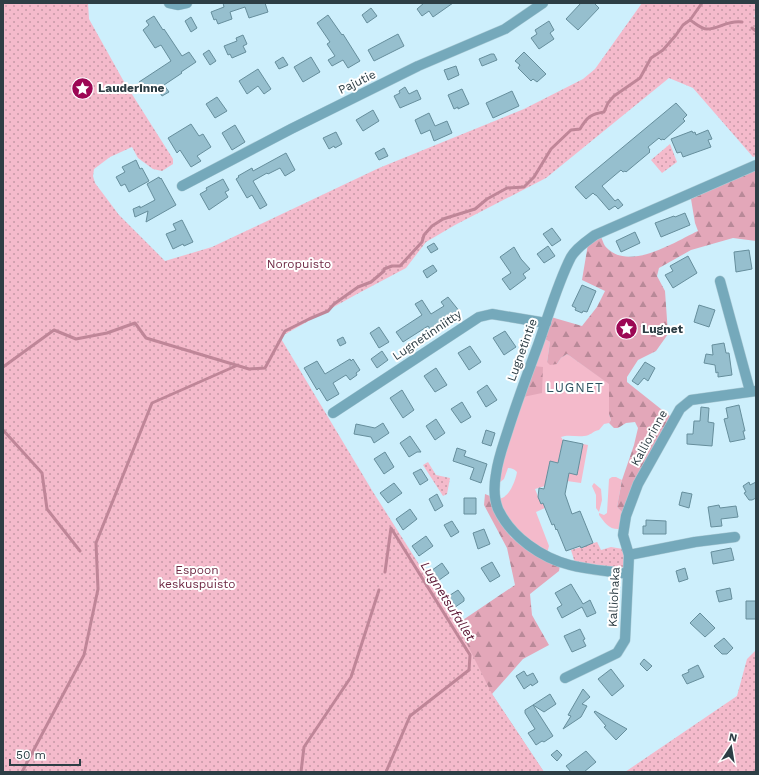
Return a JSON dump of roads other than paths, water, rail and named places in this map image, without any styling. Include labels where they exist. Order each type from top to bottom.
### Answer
[{"type":"street","points":[[169,3],[178,5],[187,3]]},
{"type":"street","name":"Pajutie","points":[[182,186],[291,129],[418,66],[505,29],[543,3]]},
{"type":"street","name":"Lugnetintie","points":[[627,574],[571,565],[545,555],[520,538],[506,523],[498,509],[495,490],[495,476],[516,404],[572,256],[579,247],[596,235],[756,166]]},
{"type":"street","points":[[720,281],[753,391]]},
{"type":"street","name":"Lugnetinniitty","points":[[333,413],[479,317],[492,314],[546,323]]},
{"type":"street","name":"Kalliorinne","points":[[629,555],[624,535],[626,516],[630,502],[638,484],[680,409],[691,400],[753,391]]},
{"type":"street","points":[[629,555],[695,542],[735,537]]},
{"type":"street","name":"Kalliohaka","points":[[565,678],[618,653],[625,640],[629,555]]},
{"type":"waterway","points":[[3,367],[54,330],[76,339],[107,333],[135,323],[146,338],[249,369],[265,368],[285,331],[328,311],[334,304],[358,287],[371,282],[384,271],[384,269],[392,266],[400,266],[422,242],[424,235],[432,226],[443,219],[475,209],[487,199],[507,188],[524,187],[534,177],[551,149],[571,130],[580,129],[590,117],[604,112],[608,103],[614,96],[640,78],[651,58],[663,50],[683,25],[690,20],[702,3]]},
{"type":"waterway","points":[[690,20],[705,29],[715,28],[732,22],[742,22]]},
{"type":"waterway","points":[[752,28],[756,31]]},
{"type":"waterway","points":[[22,772],[84,655],[98,589],[96,543],[152,403],[238,365]]},
{"type":"waterway","points":[[3,430],[42,473],[47,509],[80,551]]},
{"type":"waterway","name":"Lugnetsufallet","points":[[385,572],[391,528],[470,655],[469,670],[410,716],[386,772]]},
{"type":"waterway","name":"Lugnetsufallet","points":[[301,772],[304,747],[351,677],[379,590]]},
{"type":"place","name":"Lauderinne","points":[[82,88]]},
{"type":"place","name":"Lugnet","points":[[626,329]]},
{"type":"district","name":"LUGNET","points":[[575,387]]},
{"type":"park label","name":"Noropuisto","points":[[299,264]]},
{"type":"park label","name":"Espoon keskuspuisto","points":[[197,577]]}]
